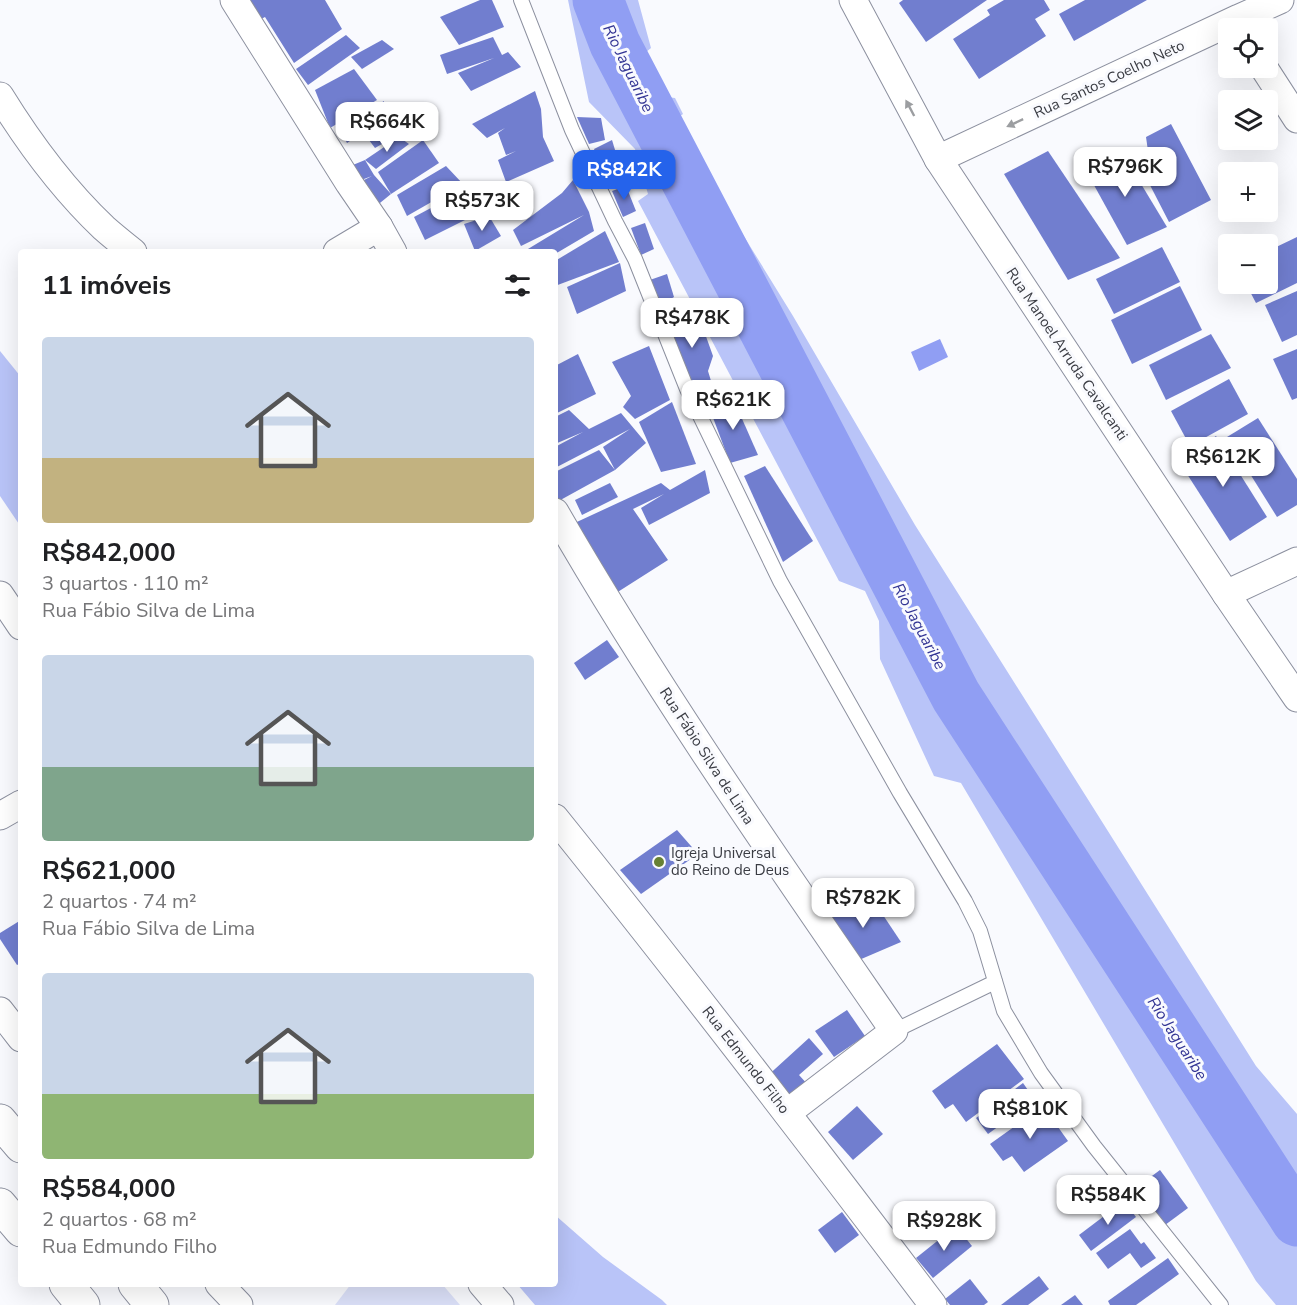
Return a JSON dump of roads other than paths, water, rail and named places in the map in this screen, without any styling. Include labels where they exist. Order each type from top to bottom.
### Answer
[{"type":"highway","points":[[0,1121],[18,1142]]},
{"type":"highway","points":[[0,1205],[18,1226]]},
{"type":"highway","points":[[68,1287],[83,1305]]},
{"type":"highway","points":[[137,1287],[152,1305]]},
{"type":"street","points":[[234,0],[391,249]]},
{"type":"street","name":"Rua Manoel Arruda Cavalcanti","points":[[853,0],[938,159],[1297,698]]},
{"type":"street","name":"Rua Santos Coelho Neto","points":[[938,159],[1239,15],[1280,0]]},
{"type":"street","points":[[1270,78],[1297,119]]},
{"type":"street","points":[[0,96],[15,121],[64,185],[104,228],[129,249]]},
{"type":"street","points":[[342,249],[379,227]]},
{"type":"street","name":"Rua Fábio Silva de Lima","points":[[558,517],[677,711],[752,826],[894,1031]]},
{"type":"street","points":[[1226,594],[1297,561]]},
{"type":"street","points":[[0,595],[18,622]]},
{"type":"street","points":[[0,816],[18,806]]},
{"type":"street","name":"Rua Edmundo Filho","points":[[558,822],[656,943],[933,1305]]},
{"type":"street","points":[[0,1011],[18,1034]]},
{"type":"street","points":[[787,1113],[894,1031]]},
{"type":"street","points":[[222,1287],[239,1305]]},
{"type":"street","points":[[485,1287],[500,1305]]},
{"type":"lane","points":[[521,0],[572,130],[635,259],[687,389],[780,581],[900,793],[965,900],[980,931],[1004,1011],[1041,1073],[1094,1146],[1221,1305]]},
{"type":"lane","points":[[894,1031],[995,982]]},
{"type":"water","points":[[940,339],[948,357],[919,371],[911,352]]},
{"type":"waterway","name":"Rio Jaguaribe","points":[[598,0],[615,44],[956,696],[1297,1221]]},
{"type":"place","name":"Igreja Universal do Reino de Deus","points":[[659,862]]}]
